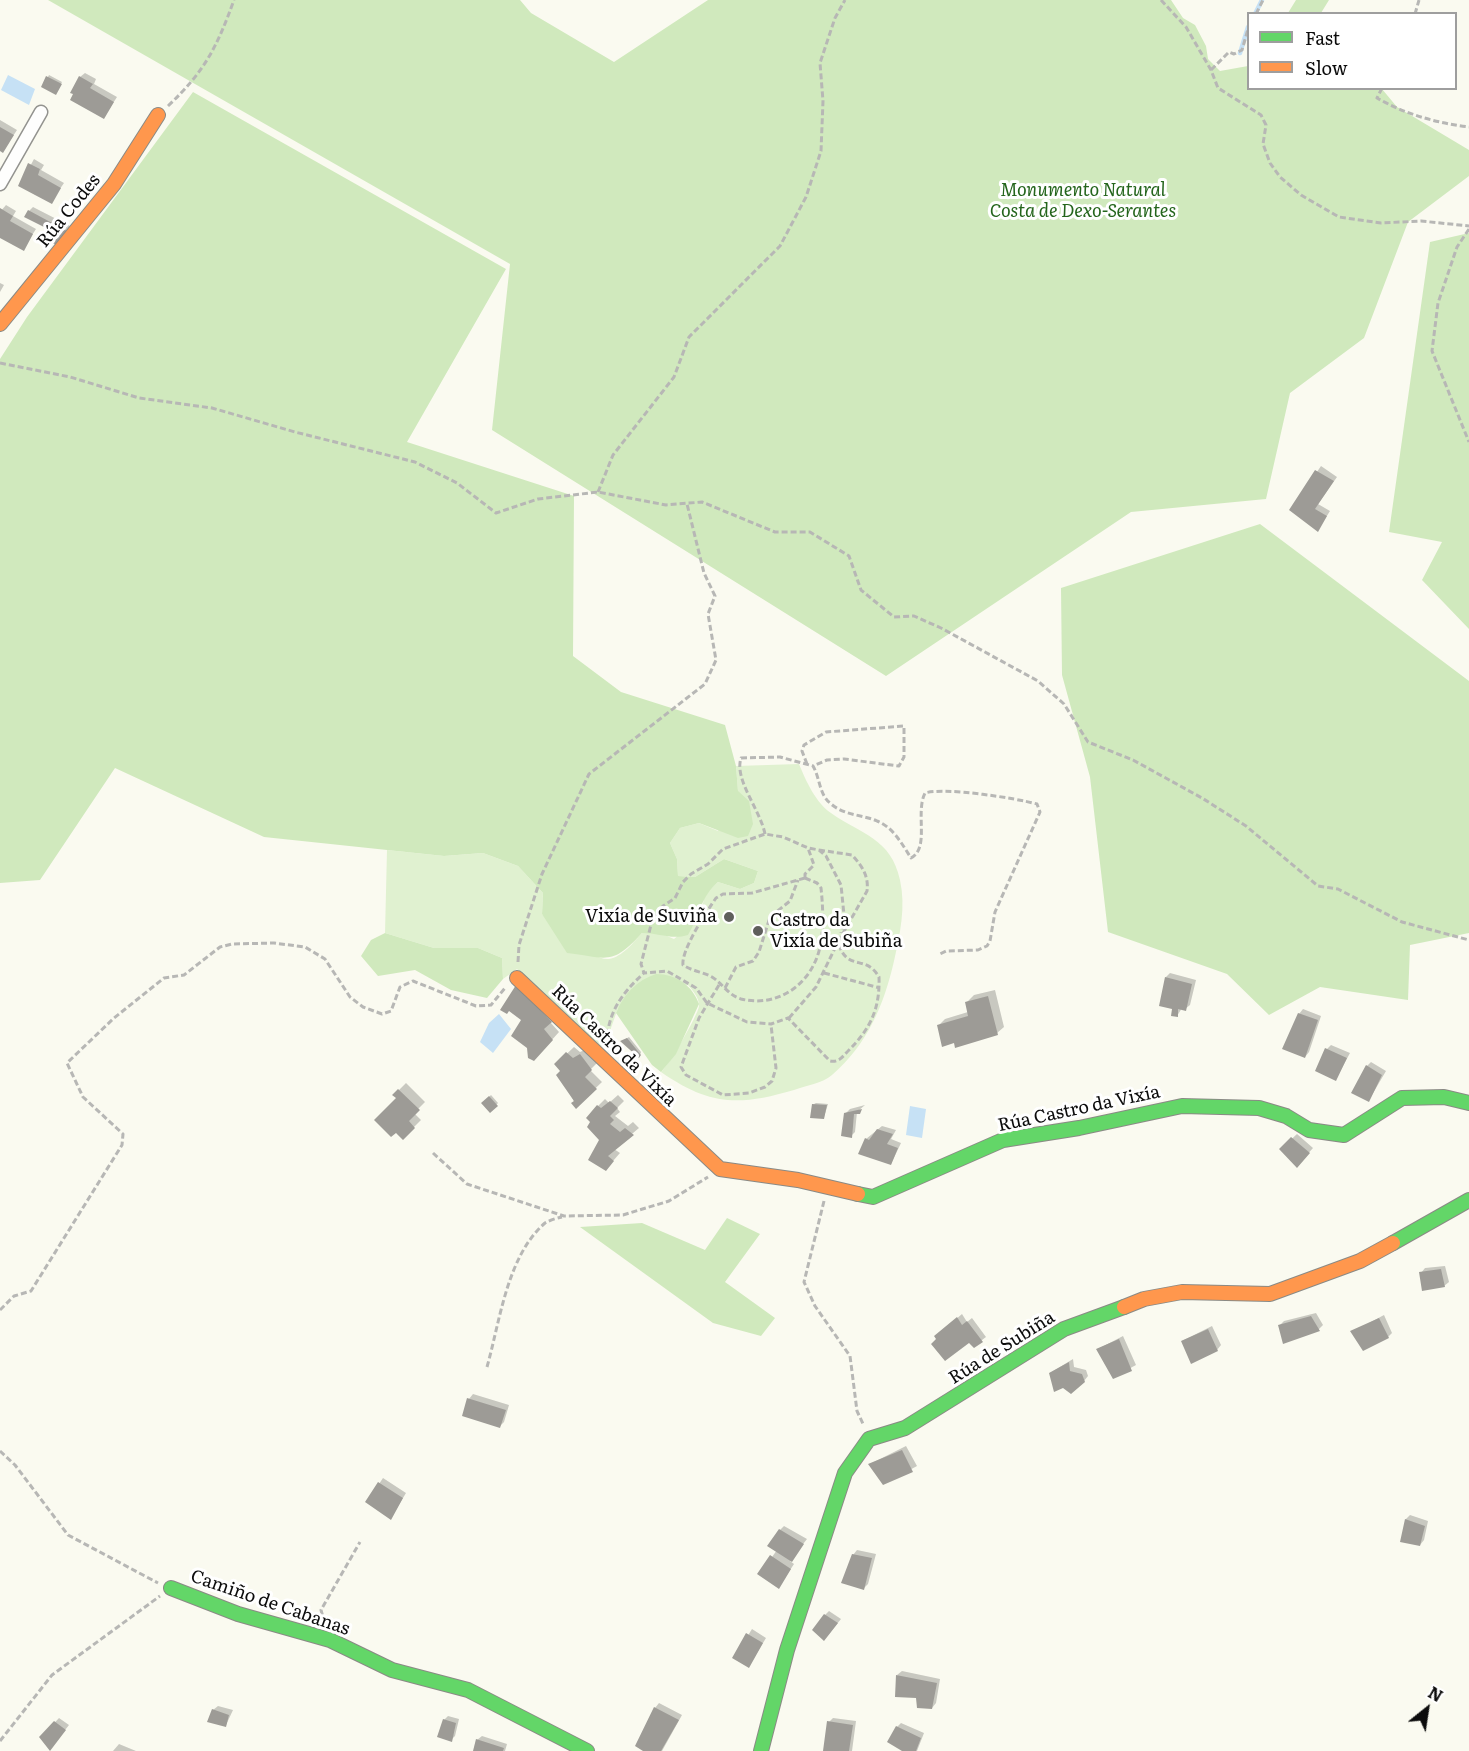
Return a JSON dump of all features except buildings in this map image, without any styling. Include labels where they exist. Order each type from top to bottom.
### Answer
[{"type":"street","points":[[0,184],[41,112]]},
{"type":"street","name":"Rúa Codes","points":[[0,324],[114,184],[158,115]]},
{"type":"street","name":"Rúa Castro da Vixía","points":[[517,975],[663,1118],[720,1169],[873,1197],[1003,1140],[1079,1128],[1182,1106],[1259,1108],[1286,1116],[1309,1130],[1344,1135],[1402,1098],[1444,1097],[1469,1103]]},
{"type":"street","name":"Rúa de Subiña","points":[[869,1439],[905,1428],[1064,1329],[1144,1299],[1182,1292],[1270,1294],[1360,1261],[1469,1200]]},
{"type":"street","points":[[761,1751],[786,1650],[845,1473],[869,1439]]},
{"type":"street","name":"Camiño de Cabanas","points":[[171,1588],[238,1614],[330,1640],[392,1670],[468,1690],[587,1751]]},
{"type":"path","points":[[158,115],[189,86],[218,44],[234,0]]},
{"type":"path","points":[[598,492],[613,455],[674,378],[689,337],[780,246],[806,197],[821,151],[823,101],[820,63],[835,18],[845,0]]},
{"type":"path","points":[[1161,0],[1186,27],[1211,70],[1218,88],[1261,115],[1266,125],[1263,144],[1275,172],[1301,195],[1330,214],[1381,223],[1421,221],[1469,227],[1457,247],[1438,303],[1432,351],[1469,442]]},
{"type":"path","points":[[1211,70],[1229,52],[1234,54],[1242,50],[1247,32]]},
{"type":"path","points":[[1381,90],[1377,98],[1393,107],[1450,125],[1469,127]]},
{"type":"path","points":[[0,363],[70,377],[139,398],[212,408],[295,432],[415,462],[457,483],[496,513],[538,499],[598,492],[666,505],[702,502],[776,532],[810,532],[849,555],[861,590],[894,617],[914,616],[1002,659],[1038,681],[1064,704],[1088,742],[1133,760],[1202,798],[1246,826],[1318,886],[1338,889],[1402,922],[1469,940]]},
{"type":"path","points":[[0,1310],[14,1296],[31,1291],[62,1246],[122,1145],[123,1134],[83,1097],[68,1063],[114,1018],[164,978],[184,975],[220,948],[232,944],[274,943],[305,947],[325,959],[350,997],[363,1006],[382,1014],[391,1011],[400,987],[413,981],[476,1006],[491,1005],[517,975],[519,945],[542,874],[589,774],[705,684],[716,660],[708,614],[715,596],[704,573],[687,504]]},
{"type":"path","points":[[765,834],[762,818],[743,784],[738,767],[741,758],[780,757],[813,766],[827,760],[844,759],[899,766],[904,757],[904,726],[826,732],[804,745],[802,751],[807,764]]},
{"type":"path","points":[[813,766],[828,802],[840,811],[880,821],[893,831],[910,858],[920,847],[922,831],[919,811],[925,792],[933,790],[981,795],[1037,804],[1040,812],[1024,842],[1007,890],[995,912],[987,946],[978,950],[946,951],[940,954]]},
{"type":"path","points":[[644,973],[641,964],[652,921],[663,906],[675,898],[684,882],[723,849],[765,834],[783,837],[808,848],[841,851],[852,855],[859,863],[868,882],[863,900],[841,933]]},
{"type":"path","points":[[805,878],[805,874],[814,865],[808,848]]},
{"type":"path","points":[[608,1064],[608,1028],[618,1000],[644,973],[667,971],[696,988],[707,1003],[747,1022],[771,1024],[788,1018],[824,973],[841,933],[844,915],[841,885],[826,856],[819,850]]},
{"type":"path","points":[[805,878],[817,883],[821,888],[820,950],[806,976],[785,997],[777,1000],[742,999],[732,996],[714,978],[683,965],[682,957],[716,898],[723,894],[752,893],[798,880],[805,878]]},
{"type":"path","points":[[725,988],[736,968],[753,960],[759,952],[770,917],[790,901],[798,880]]},
{"type":"path","points":[[788,1018],[830,1061],[834,1062],[866,1031],[876,1010],[880,988],[879,977],[875,970],[867,965],[847,960],[838,942]]},
{"type":"path","points":[[824,973],[880,988]]},
{"type":"path","points":[[719,985],[688,1041],[682,1072],[723,1095],[749,1093],[765,1087],[772,1081],[776,1068],[771,1024]]},
{"type":"path","points":[[433,1153],[467,1184],[564,1216]]},
{"type":"path","points":[[487,1367],[512,1275],[526,1247],[546,1222],[564,1216],[623,1215],[669,1201],[720,1169]]},
{"type":"path","points":[[828,1187],[804,1282],[815,1306],[850,1356],[857,1411],[869,1439]]},
{"type":"path","points":[[0,1451],[15,1465],[68,1535],[171,1588],[52,1675],[0,1741]]},
{"type":"path","points":[[330,1640],[321,1610],[360,1542]]},
{"type":"green space","name":"Monumento Natural Costa de Dexo-Serantes","points":[[48,0],[520,0],[531,13],[614,62],[708,0],[1171,0],[1183,18],[1195,25],[1206,46],[1208,59],[1220,71],[1247,66],[1247,90],[1383,90],[1397,107],[1469,150],[1469,176],[1408,222],[1364,338],[1290,393],[1266,499],[1131,512],[886,676],[492,430],[510,264]]},
{"type":"green space","points":[[1296,0],[1329,0],[1322,12],[1289,12]]},
{"type":"green space","points":[[193,92],[506,269],[407,442],[574,496],[573,656],[621,692],[725,725],[736,766],[738,791],[749,801],[753,824],[748,836],[738,838],[699,823],[680,828],[670,843],[677,859],[678,876],[695,877],[724,859],[758,871],[754,883],[740,889],[718,882],[704,900],[688,935],[671,937],[642,933],[623,951],[609,957],[567,953],[542,914],[543,893],[518,866],[483,853],[444,856],[264,837],[115,768],[40,880],[0,883],[0,359],[27,317]]},
{"type":"green space","points":[[1469,233],[1469,629],[1422,580],[1442,542],[1389,532],[1430,242]]},
{"type":"green space","points":[[1260,524],[1469,681],[1469,933],[1410,945],[1408,1000],[1320,987],[1269,1015],[1227,974],[1108,932],[1090,777],[1062,675],[1061,588]]},
{"type":"green space","points":[[799,764],[812,791],[826,809],[874,839],[890,855],[896,866],[902,890],[902,920],[896,951],[879,1008],[855,1051],[832,1075],[819,1082],[757,1099],[725,1100],[710,1097],[661,1072],[689,1029],[699,1006],[695,994],[688,985],[618,1008],[611,1028],[611,1045],[597,1046],[517,969],[503,979],[502,958],[478,948],[434,948],[385,933],[387,850],[444,856],[483,853],[518,866],[543,893],[542,914],[584,949],[602,958],[609,959],[619,955],[642,933],[660,933],[674,939],[699,918],[706,892],[718,882],[740,889],[754,883],[758,871],[724,859],[695,877],[678,876],[677,859],[670,843],[680,828],[699,823],[718,831],[738,792],[736,766]]},
{"type":"green space","points":[[385,933],[434,948],[478,948],[502,958],[503,979],[487,998],[451,990],[415,970],[378,976],[361,956],[371,940]]},
{"type":"green space","points":[[656,974],[677,978],[688,986],[699,1004],[676,1054],[661,1072],[652,1065],[616,1013],[632,989],[643,980]]},
{"type":"green space","points":[[727,1218],[760,1234],[725,1282],[775,1318],[761,1336],[713,1323],[580,1227],[642,1223],[705,1250]]},
{"type":"water","points":[[8,75],[35,89],[29,105],[1,90]]},
{"type":"water","points":[[499,1014],[511,1029],[493,1053],[480,1042],[489,1023]]},
{"type":"water","points":[[910,1106],[926,1109],[922,1138],[906,1135]]},
{"type":"waterway","points":[[1256,12],[1262,0]]},
{"type":"waterway","points":[[1240,53],[1247,30]]},
{"type":"traffic: fast","points":[[858,1194],[873,1197],[1003,1140],[1079,1128],[1182,1106],[1259,1108],[1286,1116],[1309,1130],[1344,1135],[1402,1098],[1444,1097],[1469,1103]]},
{"type":"traffic: fast","points":[[1393,1243],[1469,1200]]},
{"type":"traffic: fast","points":[[761,1751],[787,1650],[845,1473],[869,1439],[905,1428],[1064,1329],[1124,1307]]},
{"type":"traffic: fast","points":[[171,1588],[238,1614],[330,1640],[392,1670],[468,1690],[587,1751]]},
{"type":"traffic: slow","points":[[0,324],[114,184],[158,115]]},
{"type":"traffic: slow","points":[[517,978],[720,1169],[798,1180],[858,1194]]},
{"type":"traffic: slow","points":[[1124,1307],[1144,1299],[1182,1292],[1270,1294],[1360,1261],[1393,1243]]},
{"type":"place","name":"Vixía de Suviña","points":[[729,917]]},
{"type":"place","name":"Castro da Vixía de Subiña","points":[[758,931]]}]
